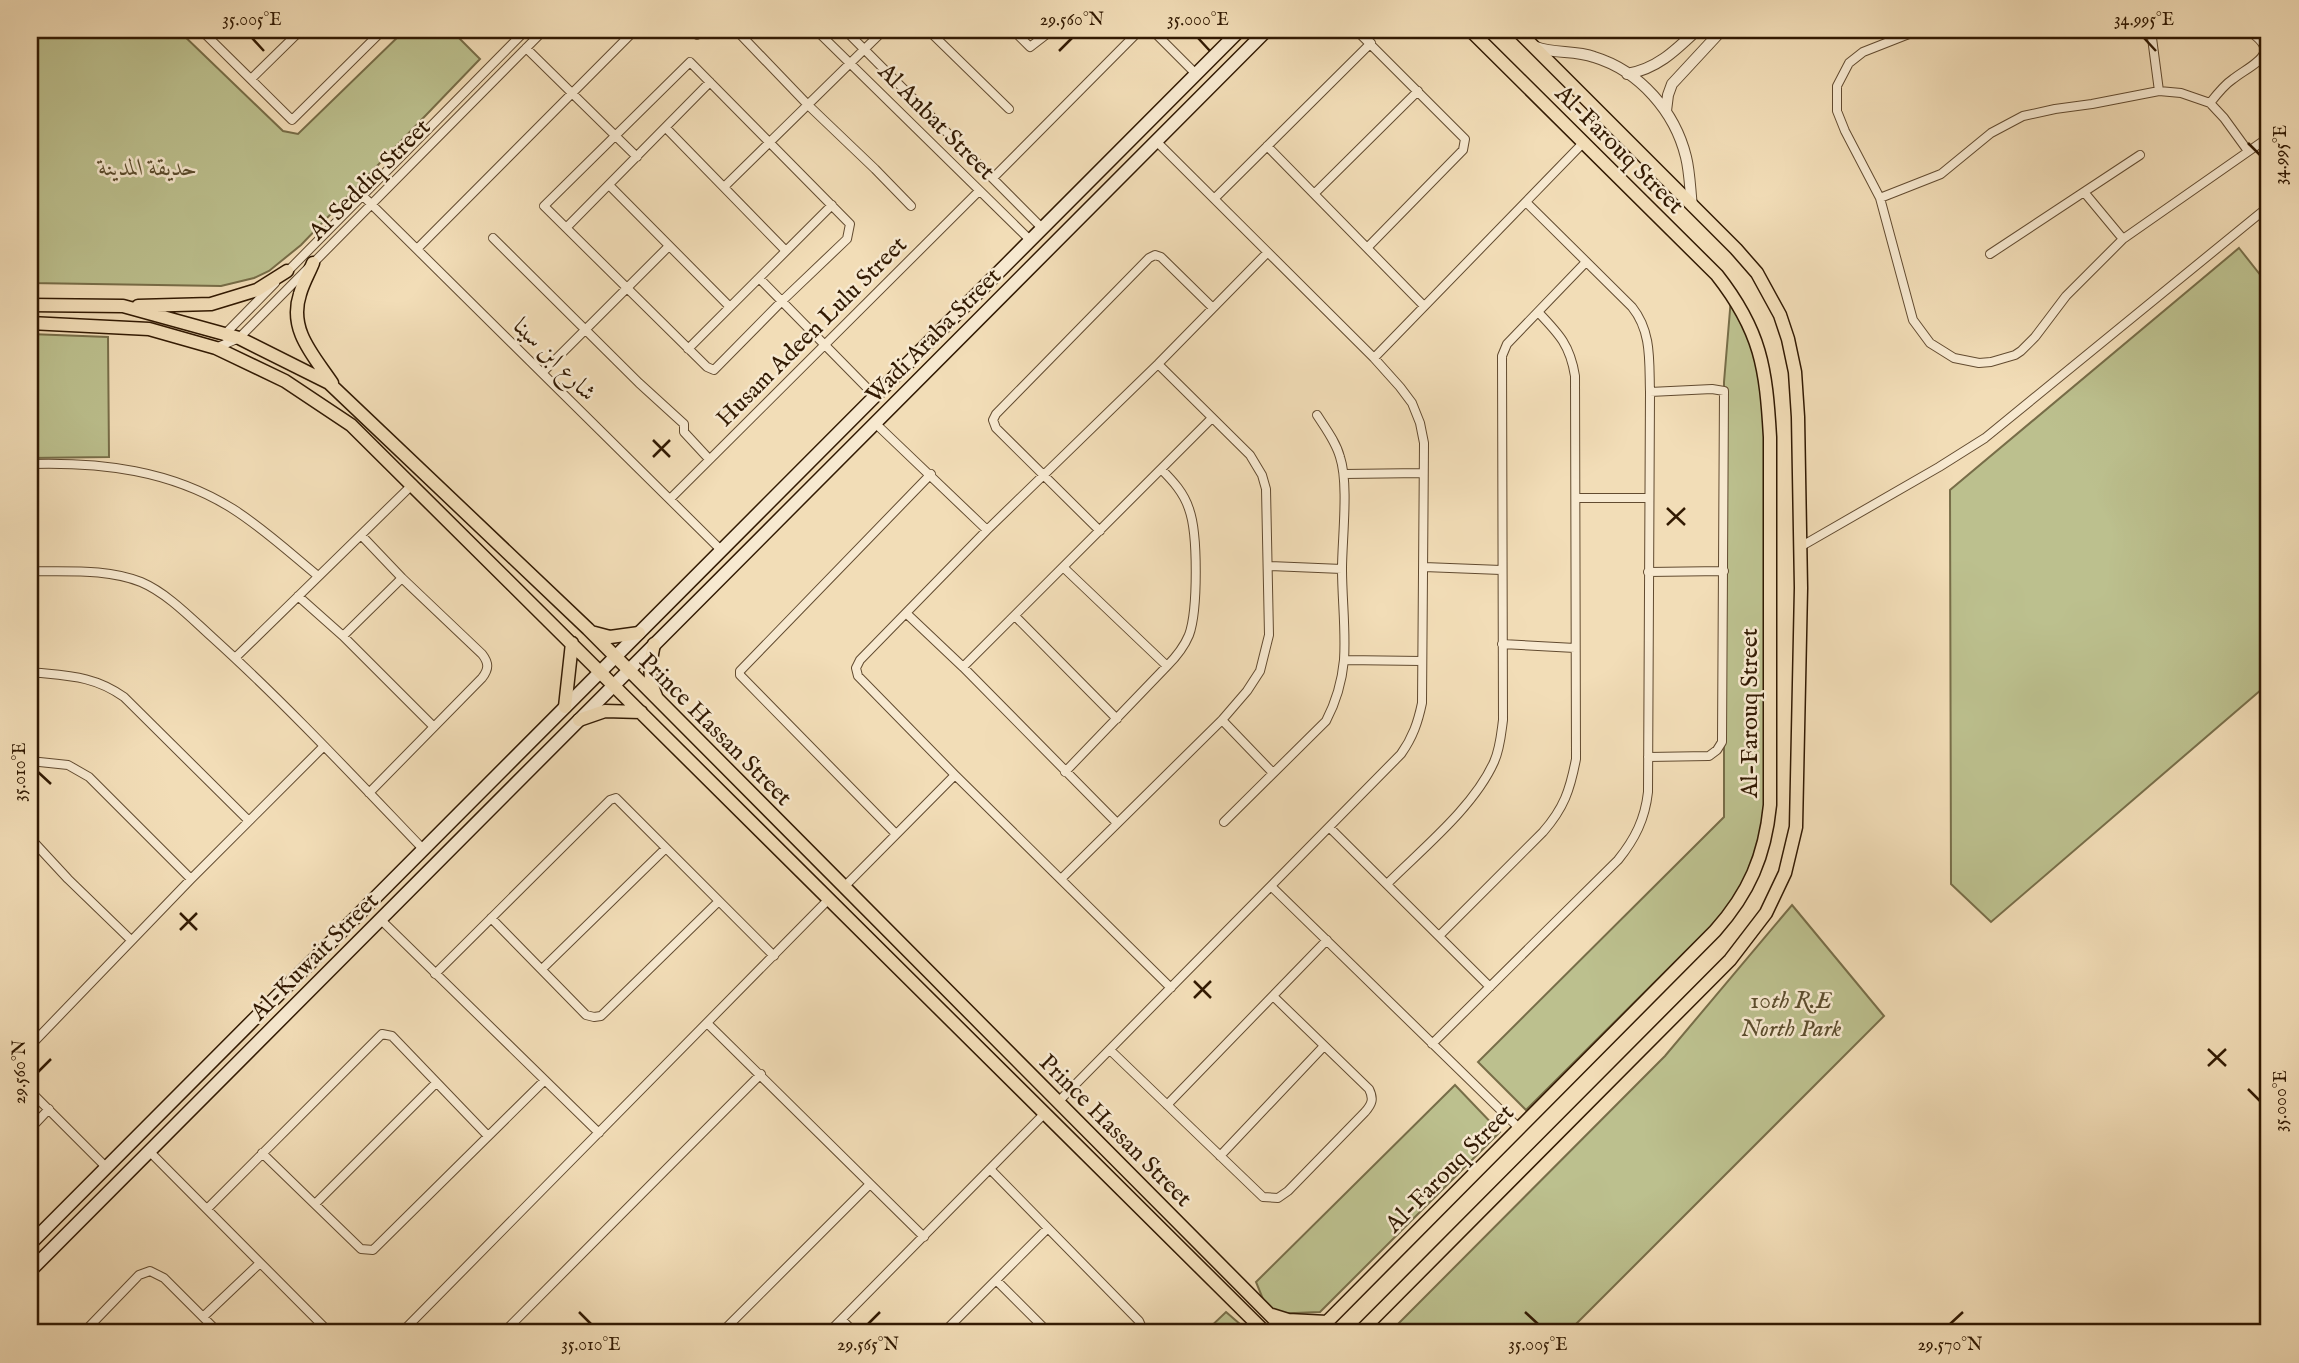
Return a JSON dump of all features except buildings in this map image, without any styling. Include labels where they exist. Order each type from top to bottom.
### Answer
[{"type":"main road","name":"Wadi Araba Street","points":[[615,657],[1240,30]]},
{"type":"main road","name":"Wadi Araba Street","points":[[628,670],[1267,30]]},
{"type":"main road","name":"Al-Farouq Street","points":[[1316,1333],[1731,914],[1756,866],[1767,833],[1770,805],[1769,401],[1762,361],[1749,322],[1717,275],[1471,30]]},
{"type":"main road","name":"Al-Farouq Street","points":[[1359,1333],[1731,960],[1766,913],[1785,873],[1796,827],[1800,547],[1797,396],[1795,372],[1780,315],[1757,273],[1735,249],[1517,30]]},
{"type":"main road","points":[[313,263],[299,294],[299,327],[302,340],[336,389]]},
{"type":"main road","points":[[123,306],[196,306],[211,303],[257,290],[287,271]]},
{"type":"main road","name":"Prince Hassan Street","points":[[30,305],[123,306],[314,374],[336,389],[588,629],[1288,1333]]},
{"type":"main road","name":"Prince Hassan Street","points":[[30,323],[149,329],[227,341]]},
{"type":"main road","name":"Prince Hassan Street","points":[[227,341],[233,356],[285,381],[351,425],[413,484],[1045,1113],[1257,1328],[1266,1333]]},
{"type":"main road","points":[[930,341],[944,354]]},
{"type":"main road","points":[[588,629],[594,634],[610,637],[639,633]]},
{"type":"main road","points":[[565,707],[572,643]]},
{"type":"main road","points":[[654,644],[651,681],[657,699]]},
{"type":"main road","name":"Al-Kuwait Street","points":[[30,1244],[615,657]]},
{"type":"main road","name":"Al-Kuwait Street","points":[[30,1271],[628,670]]},
{"type":"main road","points":[[579,720],[605,711],[641,712]]},
{"type":"main road","points":[[266,1007],[281,1019]]},
{"type":"main road","points":[[1269,1314],[1288,1320],[1327,1322]]},
{"type":"street","points":[[201,30],[292,120],[383,30]]},
{"type":"street","points":[[251,79],[301,30]]},
{"type":"street","name":"Al Seddiq Street","points":[[227,341],[287,271],[526,30]]},
{"type":"street","name":"Al Seddiq Street","points":[[227,341],[313,263],[544,30]]},
{"type":"street","points":[[417,249],[635,30]]},
{"type":"street","points":[[736,30],[911,206]]},
{"type":"street","name":"Al Anbat Street","points":[[817,30],[1030,240]]},
{"type":"street","name":"Al Anbat Street","points":[[845,30],[1042,228]]},
{"type":"street","points":[[724,187],[884,30]]},
{"type":"street","points":[[928,30],[1009,109]]},
{"type":"street","points":[[1013,30],[1030,47],[1052,30]]},
{"type":"street","points":[[993,178],[1140,30]]},
{"type":"street","points":[[1152,30],[1196,74]]},
{"type":"street","points":[[1356,30],[1465,139],[1464,150],[1367,248]]},
{"type":"street","points":[[1627,74],[1648,69],[1661,62],[1697,30]]},
{"type":"street","points":[[1666,111],[1672,84],[1723,30]]},
{"type":"street","points":[[1919,30],[1854,57],[1843,71],[1837,86],[1837,111],[1844,131],[1880,198],[1913,320],[1930,343],[1942,352],[1967,362],[1991,362],[2021,351],[2066,296],[2123,239],[2269,137]]},
{"type":"street","points":[[2155,30],[2152,38],[2159,92]]},
{"type":"street","points":[[2210,103],[2227,83],[2262,59],[2264,50],[2261,40],[2247,30]]},
{"type":"street","points":[[1215,198],[1371,43]]},
{"type":"street","points":[[1535,46],[1545,51],[1560,50],[1593,56],[1641,83],[1666,111],[1685,156],[1692,206]]},
{"type":"street","points":[[526,48],[637,157]]},
{"type":"street","points":[[690,62],[850,224],[847,239],[782,300],[714,370],[707,368],[544,206],[615,135],[690,62]]},
{"type":"street","points":[[567,227],[710,82]]},
{"type":"street","points":[[1314,194],[1418,91]]},
{"type":"street","points":[[1880,198],[1941,174],[1991,133],[2023,116],[2055,108],[2159,92],[2181,93],[2210,103],[2248,151]]},
{"type":"street","points":[[666,128],[786,251]]},
{"type":"street","points":[[1058,1102],[1401,754],[1411,740],[1422,703],[1424,443],[1412,403],[1374,358],[1156,141]]},
{"type":"street","points":[[1374,358],[1583,143]]},
{"type":"street","points":[[1267,146],[1424,306]]},
{"type":"street","points":[[1990,254],[2140,155]]},
{"type":"street","points":[[609,185],[730,307]]},
{"type":"street","name":"Husam Adeen Lulu Street","points":[[670,499],[979,191]]},
{"type":"street","points":[[2084,192],[2123,239]]},
{"type":"street","name":"شارع ابن سينا","points":[[362,195],[721,550]]},
{"type":"street","points":[[1432,1044],[1628,848],[1643,821],[1646,807],[1650,392],[1647,337],[1644,325],[1632,307],[1526,202]]},
{"type":"street","points":[[688,349],[832,205]]},
{"type":"street","points":[[1800,547],[1985,438],[2269,206]]},
{"type":"street","points":[[493,237],[639,383],[684,424],[684,432],[709,459]]},
{"type":"street","points":[[542,373],[669,246]]},
{"type":"street","points":[[1171,988],[955,775],[858,676],[856,668],[859,660],[1267,253]]},
{"type":"street","points":[[1100,531],[996,428],[993,421],[996,414],[1149,258],[1155,255],[1161,257],[1213,308]]},
{"type":"street","points":[[1387,884],[1468,803],[1485,781],[1495,761],[1503,720],[1502,356],[1507,344],[1586,262]]},
{"type":"street","points":[[759,278],[875,396]]},
{"type":"street","points":[[1440,935],[1556,817],[1567,798],[1576,759],[1575,376],[1572,359],[1561,337],[1538,312]]},
{"type":"street","points":[[1062,878],[1222,720],[1247,691],[1260,671],[1269,635],[1266,489],[1262,475],[1250,455],[1158,363]]},
{"type":"street","points":[[1648,757],[1709,756],[1717,750],[1721,742],[1724,571],[1724,391],[1712,389],[1650,392]]},
{"type":"street","points":[[1224,822],[1326,720],[1334,706],[1344,660],[1344,474],[1341,458],[1317,415]]},
{"type":"street","points":[[963,667],[1212,418]]},
{"type":"street","points":[[875,423],[988,530]]},
{"type":"street","points":[[30,464],[75,463],[109,466],[141,471],[184,484],[233,509],[318,576]]},
{"type":"street","points":[[1065,772],[1167,666],[1181,650],[1189,635],[1195,571],[1194,523],[1182,494],[1161,469]]},
{"type":"street","points":[[1344,474],[1423,473]]},
{"type":"street","points":[[895,833],[740,675],[740,671],[931,474]]},
{"type":"street","points":[[235,658],[413,484]]},
{"type":"street","points":[[1576,498],[1648,498]]},
{"type":"street","points":[[361,535],[487,660],[486,672],[369,793]]},
{"type":"street","points":[[1268,566],[1342,569]]},
{"type":"street","points":[[1063,567],[1167,666]]},
{"type":"street","points":[[1423,567],[1501,570]]},
{"type":"street","points":[[30,571],[79,571],[119,576],[142,582],[168,599],[235,658],[423,849]]},
{"type":"street","points":[[1648,572],[1724,571]]},
{"type":"street","points":[[343,636],[402,578]]},
{"type":"street","points":[[298,596],[343,636],[434,727]]},
{"type":"street","points":[[907,614],[1117,823]]},
{"type":"street","points":[[1015,616],[1117,719]]},
{"type":"street","points":[[1502,644],[1575,648]]},
{"type":"street","points":[[1344,660],[1422,661]]},
{"type":"street","points":[[30,672],[96,680],[124,696],[249,821]]},
{"type":"street","points":[[1222,720],[1273,773]]},
{"type":"street","points":[[30,1046],[324,746]]},
{"type":"street","points":[[30,761],[68,765],[89,777],[191,879]]},
{"type":"street","points":[[844,887],[955,775]]},
{"type":"street","points":[[435,974],[610,800],[616,798],[774,956]]},
{"type":"street","points":[[1330,828],[1490,987]]},
{"type":"street","points":[[30,838],[34,848],[131,940]]},
{"type":"street","points":[[542,969],[666,848]]},
{"type":"street","points":[[1272,887],[1518,1128]]},
{"type":"street","points":[[401,1333],[829,899]]},
{"type":"street","points":[[491,918],[586,1015],[594,1017],[601,1016],[719,901]]},
{"type":"street","points":[[380,919],[599,1133]]},
{"type":"street","points":[[1167,1105],[1327,940]]},
{"type":"street","points":[[1110,1050],[1263,1197],[1278,1198],[1372,1105],[1373,1096],[1369,1089],[1273,996]]},
{"type":"street","points":[[707,1023],[924,1237]]},
{"type":"street","points":[[207,1209],[382,1034],[393,1036],[488,1136]]},
{"type":"street","points":[[1220,1156],[1324,1046]]},
{"type":"street","points":[[503,1333],[761,1074]]},
{"type":"street","points":[[262,1153],[361,1249],[373,1250],[544,1081]]},
{"type":"street","points":[[315,1204],[436,1083]]},
{"type":"street","points":[[30,1091],[106,1167]]},
{"type":"street","points":[[30,1129],[49,1109]]},
{"type":"street","points":[[828,1333],[1045,1113]]},
{"type":"street","points":[[149,1151],[330,1333]]},
{"type":"street","points":[[990,1170],[1139,1321],[1142,1333]]},
{"type":"street","points":[[721,1333],[870,1184]]},
{"type":"street","points":[[943,1333],[1047,1229]]},
{"type":"street","points":[[202,1317],[260,1263]]},
{"type":"street","points":[[83,1333],[139,1275],[150,1271],[164,1279],[219,1333]]},
{"type":"street","points":[[996,1280],[1046,1333]]},
{"type":"street","points":[[842,1320],[855,1333]]},
{"type":"green space","name":"حديقة المدينة","points":[[30,30],[178,30],[283,131],[298,134],[405,30],[451,30],[480,59],[301,245],[269,271],[254,278],[221,286],[30,283]]},
{"type":"green space","points":[[2239,248],[2269,286],[2269,683],[1991,922],[1951,884],[1950,490]]},
{"type":"green space","points":[[1731,298],[1766,380],[1767,833],[1740,892],[1724,913],[1526,1110],[1478,1062],[1724,817],[1724,382]]},
{"type":"green space","points":[[30,334],[108,337],[109,457],[30,458]]},
{"type":"green space","name":"10th R.E North Park","points":[[1792,905],[1884,1016],[1567,1333],[1389,1333],[1665,1056]]},
{"type":"green space","points":[[1455,1085],[1500,1132],[1320,1312],[1269,1314],[1256,1282]]},
{"type":"green space","points":[[1226,1312],[1248,1333],[1204,1333]]}]
